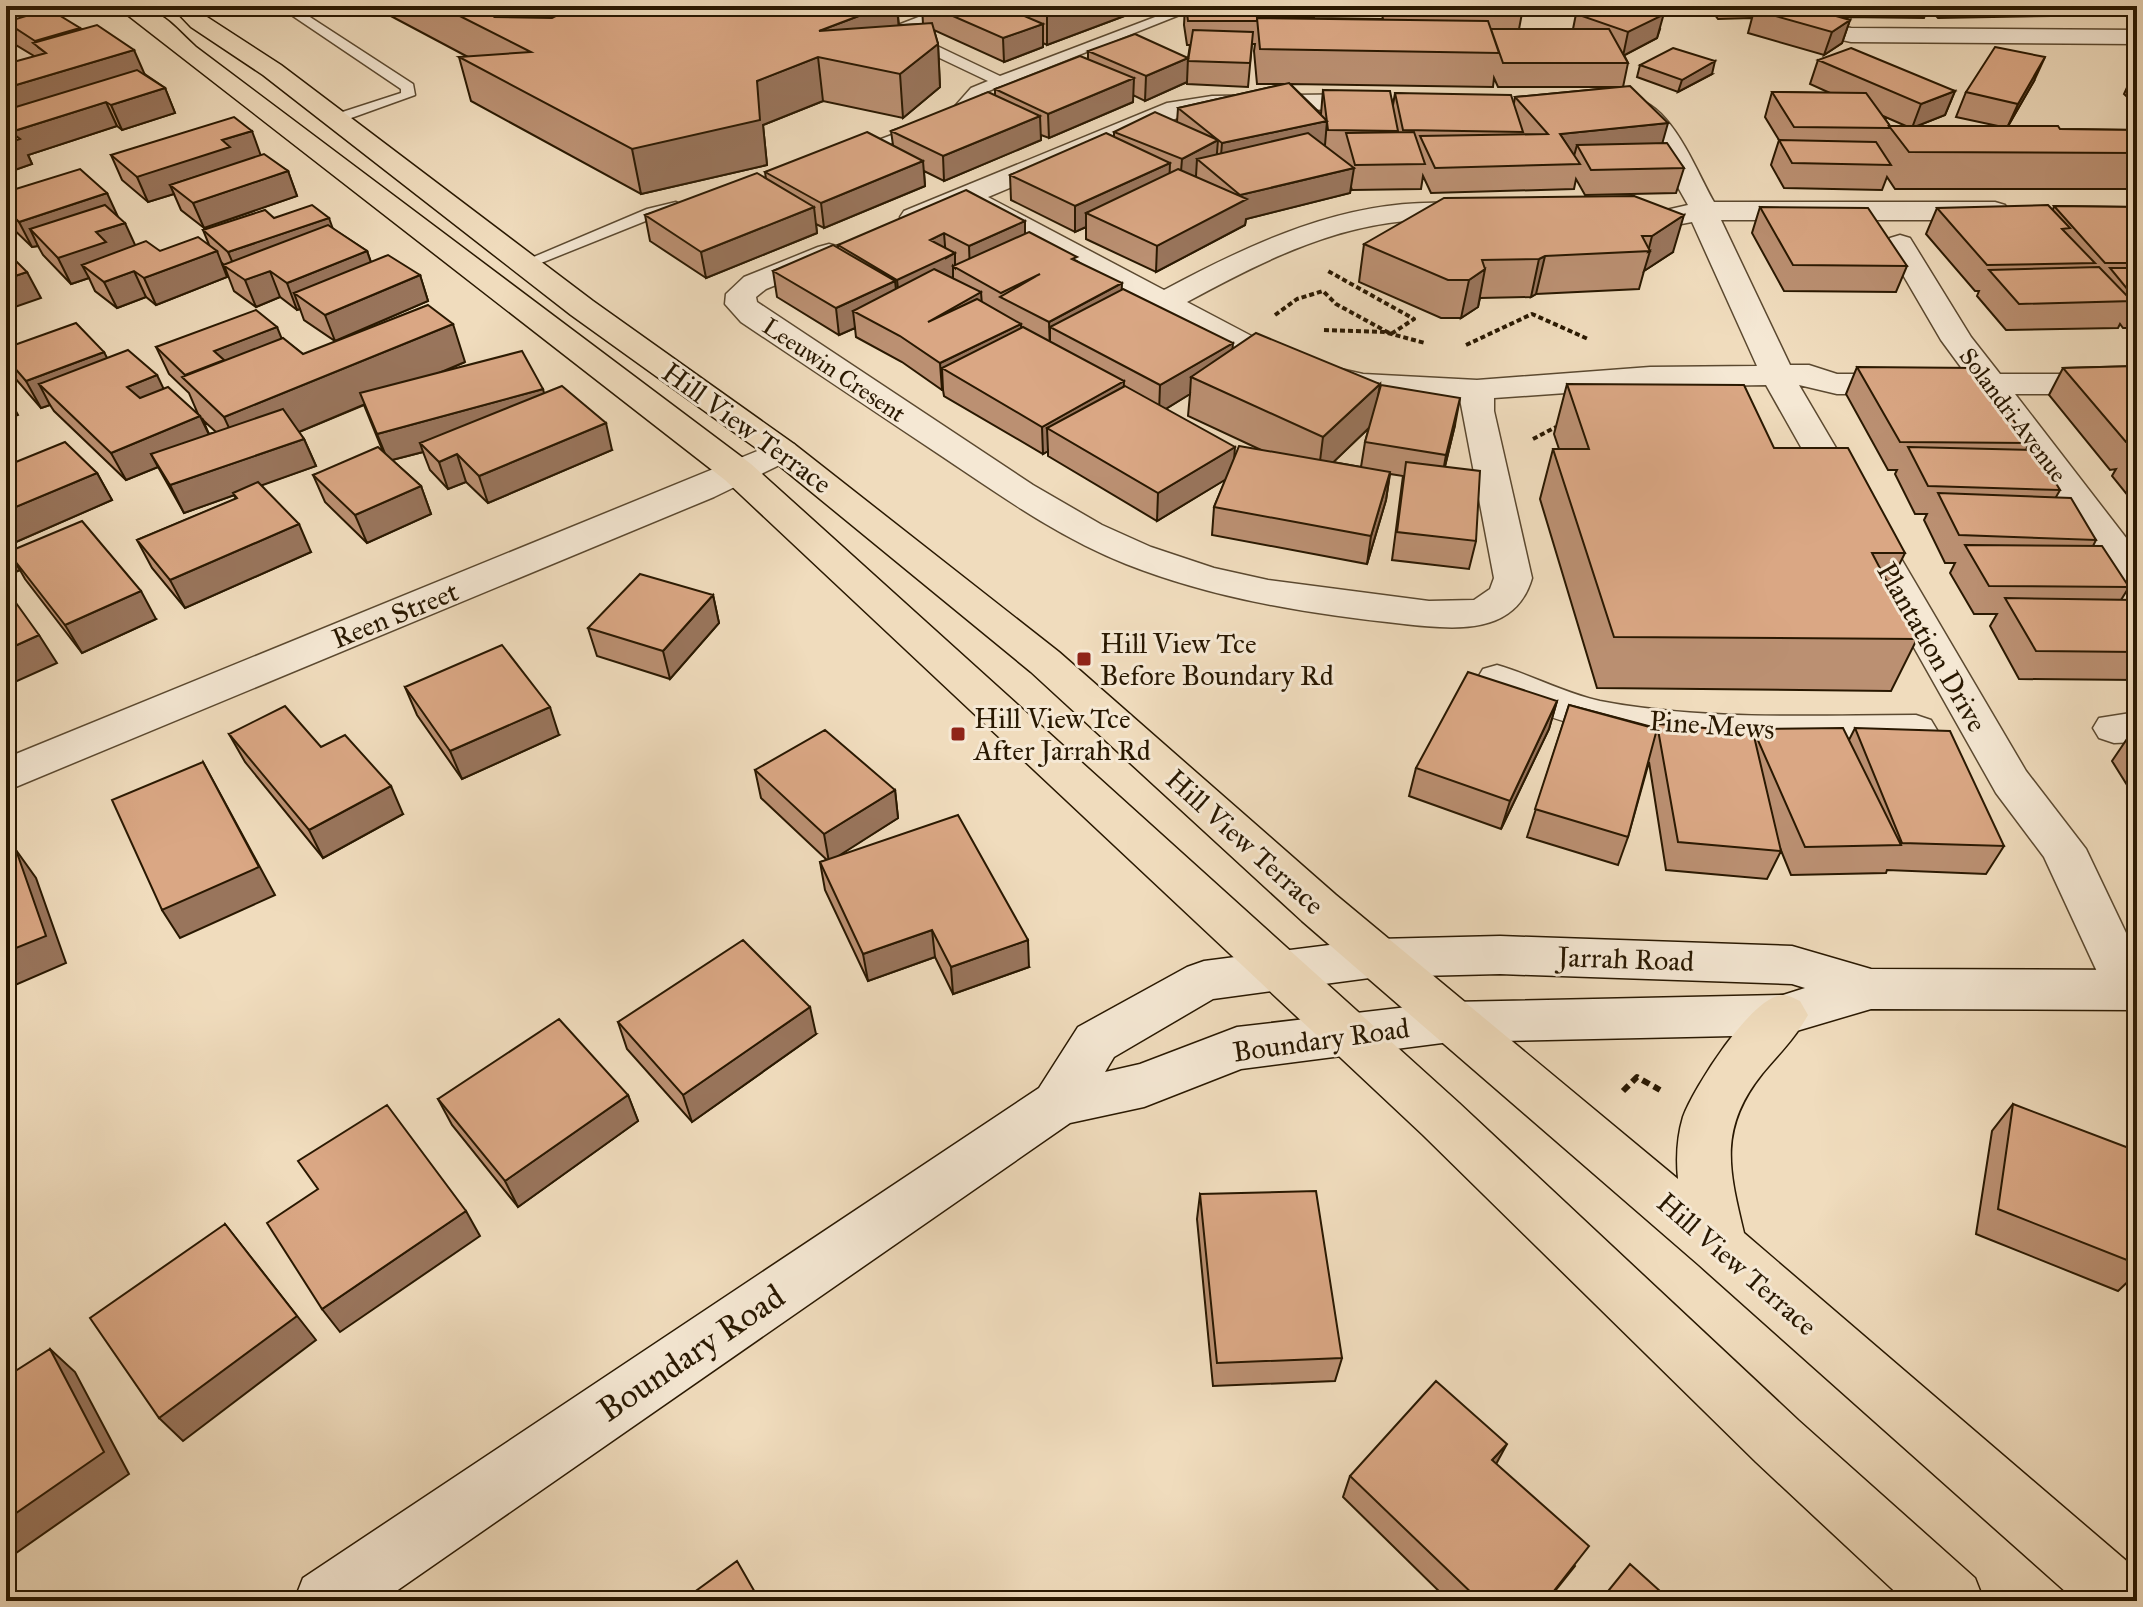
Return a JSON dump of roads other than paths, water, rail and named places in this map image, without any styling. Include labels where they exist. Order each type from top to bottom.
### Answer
[{"type":"main road","name":"Hill View Terrace","points":[[128,6],[158,24],[187,52],[738,472],[1348,1033],[1777,1441],[1952,1601]]},
{"type":"main road","name":"Hill View Terrace","points":[[183,6],[199,22],[252,55],[525,264],[782,451],[1045,662],[1450,1022],[1719,1247],[2124,1601]]},
{"type":"main road","points":[[1719,1247],[1703,1157],[1708,1117],[1730,1075],[1783,1015]]},
{"type":"street","points":[[6,9],[17,6]]},
{"type":"street","points":[[6,18],[70,6]]},
{"type":"street","points":[[1782,10],[1815,29],[1881,35],[2137,36]]},
{"type":"street","points":[[2115,16],[2137,36]]},
{"type":"street","points":[[1881,35],[1901,61]]},
{"type":"street","name":"Leeuwin Cresent","points":[[1402,102],[1227,103],[1176,109],[755,283],[741,294],[741,304],[752,315],[1025,496],[1082,530],[1137,554],[1203,577],[1330,605],[1460,616],[1490,608],[1506,597],[1513,578],[1477,411],[1477,390]]},
{"type":"street","points":[[1593,104],[1625,104],[1646,111],[1705,211]]},
{"type":"street","points":[[965,196],[1162,303],[1267,346],[1305,371],[1363,384],[1477,390],[1650,377],[1794,376],[1837,384],[2137,365]]},
{"type":"street","points":[[1642,216],[1674,216],[1705,211],[2025,211]]},
{"type":"street","name":"Plantation Drive","points":[[1705,211],[1707,227],[1794,376],[1981,731],[2011,782],[2063,849],[2133,990]]},
{"type":"street","points":[[1162,303],[1277,246],[1349,223],[1405,212],[1500,213]]},
{"type":"street","name":"Solandri Avenue","points":[[1900,244],[1982,374],[2137,578]]},
{"type":"street","points":[[1982,374],[2137,384]]},
{"type":"street","name":"Reen Street","points":[[6,775],[738,472],[782,451]]},
{"type":"street","name":"Pine Mews","points":[[1497,679],[1553,703],[1598,715],[1654,723],[1723,729],[1981,731]]},
{"type":"street","name":"Jarrah Road","points":[[1377,958],[1500,955],[1792,965],[1871,989]]},
{"type":"street","name":"Boundary Road","points":[[1057,1104],[1096,1042],[1204,981],[1377,958]]},
{"type":"street","name":"Jarrah Road","points":[[1450,1022],[1783,1015],[1871,989],[2133,990]]},
{"type":"street","name":"Boundary Road","points":[[326,1601],[1057,1104],[1144,1085],[1237,1048],[1450,1022]]},
{"type":"lane","points":[[959,6],[886,27],[999,81]]},
{"type":"lane","points":[[837,157],[953,117],[976,91],[1196,6]]},
{"type":"lane","points":[[290,7],[408,87],[408,95],[395,101],[335,119]]},
{"type":"lane","points":[[525,264],[653,212],[697,203]]},
{"type":"place","name":"Hill View Tce Before Boundary Rd","points":[[1084,659]]},
{"type":"place","name":"Hill View Tce After Jarrah Rd","points":[[958,734]]}]
